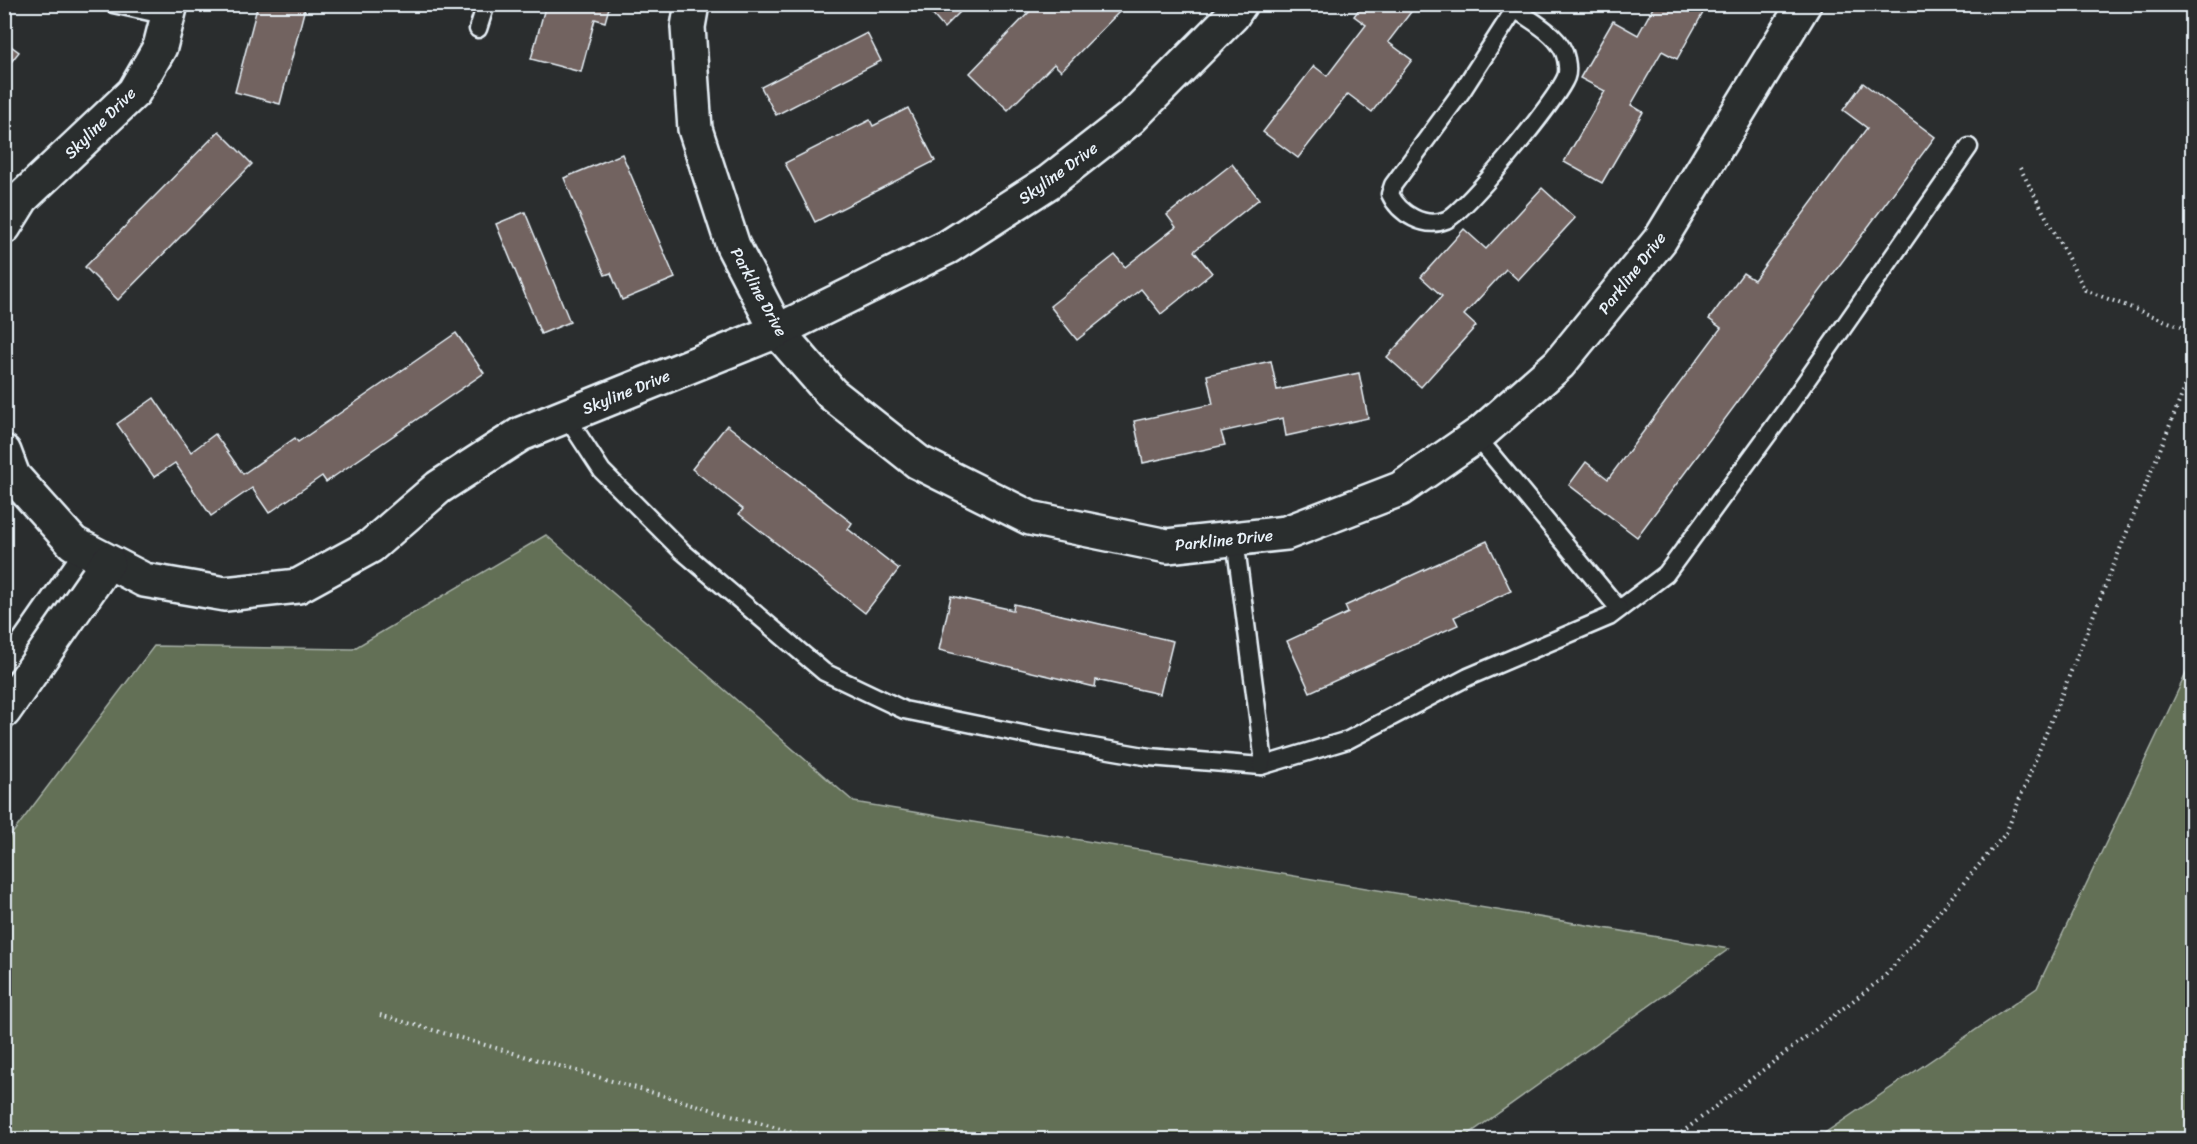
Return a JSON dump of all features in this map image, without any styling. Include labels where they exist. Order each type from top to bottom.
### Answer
[{"type":"street","name":"Parkline Drive","points":[[692,4],[688,27],[695,129],[733,246],[777,331],[832,394],[918,462],[1030,518],[1167,546],[1286,533],[1400,489],[1476,436],[1559,364],[1660,240],[1804,4]]},
{"type":"street","name":"Skyline Drive","points":[[4,452],[13,476],[73,543],[144,580],[225,594],[298,586],[371,546],[439,488],[521,434],[777,331],[948,247],[1049,182],[1131,118],[1232,16],[1240,4]]},
{"type":"street","name":"Skyline Drive","points":[[4,226],[22,198],[134,92],[160,47],[169,10]]},
{"type":"street","points":[[4,711],[96,555]]},
{"type":"lane","points":[[113,4],[169,10]]},
{"type":"lane","points":[[478,29],[486,4]]},
{"type":"lane","points":[[1516,7],[1553,36],[1566,57],[1567,75],[1549,106],[1475,194],[1447,219],[1427,224],[1411,216],[1394,203],[1390,194],[1393,185],[1462,91],[1516,7]]},
{"type":"lane","points":[[566,416],[602,471],[682,551],[824,672],[904,710],[1150,758],[1261,766],[1348,740],[1468,676],[1609,617],[1666,574],[1783,414],[1969,147]]},
{"type":"lane","points":[[1476,436],[1619,609]]},
{"type":"lane","points":[[1235,538],[1263,755],[1261,766]]},
{"type":"lane","points":[[4,664],[96,555]]},
{"type":"path","points":[[2020,168],[2085,290],[2193,331]]},
{"type":"path","points":[[1672,1140],[1884,977],[2006,833],[2193,370]]},
{"type":"path","points":[[380,1015],[819,1140]]},
{"type":"green space","points":[[546,535],[854,802],[1729,949],[1462,1139],[5,1139],[5,843],[154,646],[353,649]]},
{"type":"green space","points":[[2192,661],[2192,1139],[1816,1139],[2037,988]]},
{"type":"building","points":[[258,4],[306,4],[280,104],[235,92]]},
{"type":"building","points":[[546,4],[610,4],[605,22],[595,19],[581,72],[531,59]]},
{"type":"building","points":[[923,4],[968,4],[944,28]]},
{"type":"building","points":[[1037,4],[1127,4],[1061,71],[1054,64],[1008,110],[970,73]]},
{"type":"building","points":[[1363,4],[1417,4],[1388,42],[1412,60],[1372,112],[1348,94],[1298,158],[1263,132],[1314,66],[1327,76],[1366,25],[1354,16]]},
{"type":"building","points":[[1655,4],[1708,4],[1677,59],[1662,51],[1631,105],[1643,112],[1602,183],[1564,162],[1605,91],[1580,78],[1613,21],[1638,35]]},
{"type":"building","points":[[867,33],[881,61],[776,115],[761,87]]},
{"type":"building","points":[[4,41],[19,52],[4,71]]},
{"type":"building","points":[[1863,83],[1935,137],[1637,537],[1569,485],[1586,462],[1608,479],[1721,328],[1709,319],[1743,273],[1754,280],[1867,128],[1843,110]]},
{"type":"building","points":[[908,108],[935,161],[815,222],[785,163],[870,120],[873,126]]},
{"type":"building","points":[[219,131],[252,164],[118,300],[85,267]]},
{"type":"building","points":[[622,154],[675,278],[622,300],[611,273],[605,275],[564,178]]},
{"type":"building","points":[[1232,164],[1259,199],[1194,251],[1212,273],[1161,314],[1141,289],[1077,340],[1050,306],[1115,255],[1125,267],[1176,227],[1167,215]]},
{"type":"building","points":[[1542,188],[1575,218],[1518,280],[1506,269],[1464,315],[1476,326],[1421,387],[1387,357],[1442,296],[1421,277],[1464,229],[1486,249]]},
{"type":"building","points":[[525,212],[570,322],[541,334],[496,224]]},
{"type":"building","points":[[456,333],[484,373],[326,482],[322,476],[269,513],[252,488],[211,516],[175,463],[154,477],[117,424],[154,398],[191,452],[215,434],[243,474],[295,438],[298,442]]},
{"type":"building","points":[[1271,361],[1277,390],[1359,373],[1368,418],[1286,436],[1283,418],[1221,432],[1225,445],[1143,463],[1134,421],[1213,404],[1207,375]]},
{"type":"building","points":[[727,425],[852,523],[848,529],[899,569],[865,613],[739,514],[743,509],[692,469]]},
{"type":"building","points":[[1487,541],[1511,591],[1454,617],[1458,625],[1310,692],[1287,641],[1348,613],[1345,606]]},
{"type":"building","points":[[951,596],[1013,610],[1014,604],[1173,641],[1160,694],[1096,680],[1095,687],[939,650]]}]
